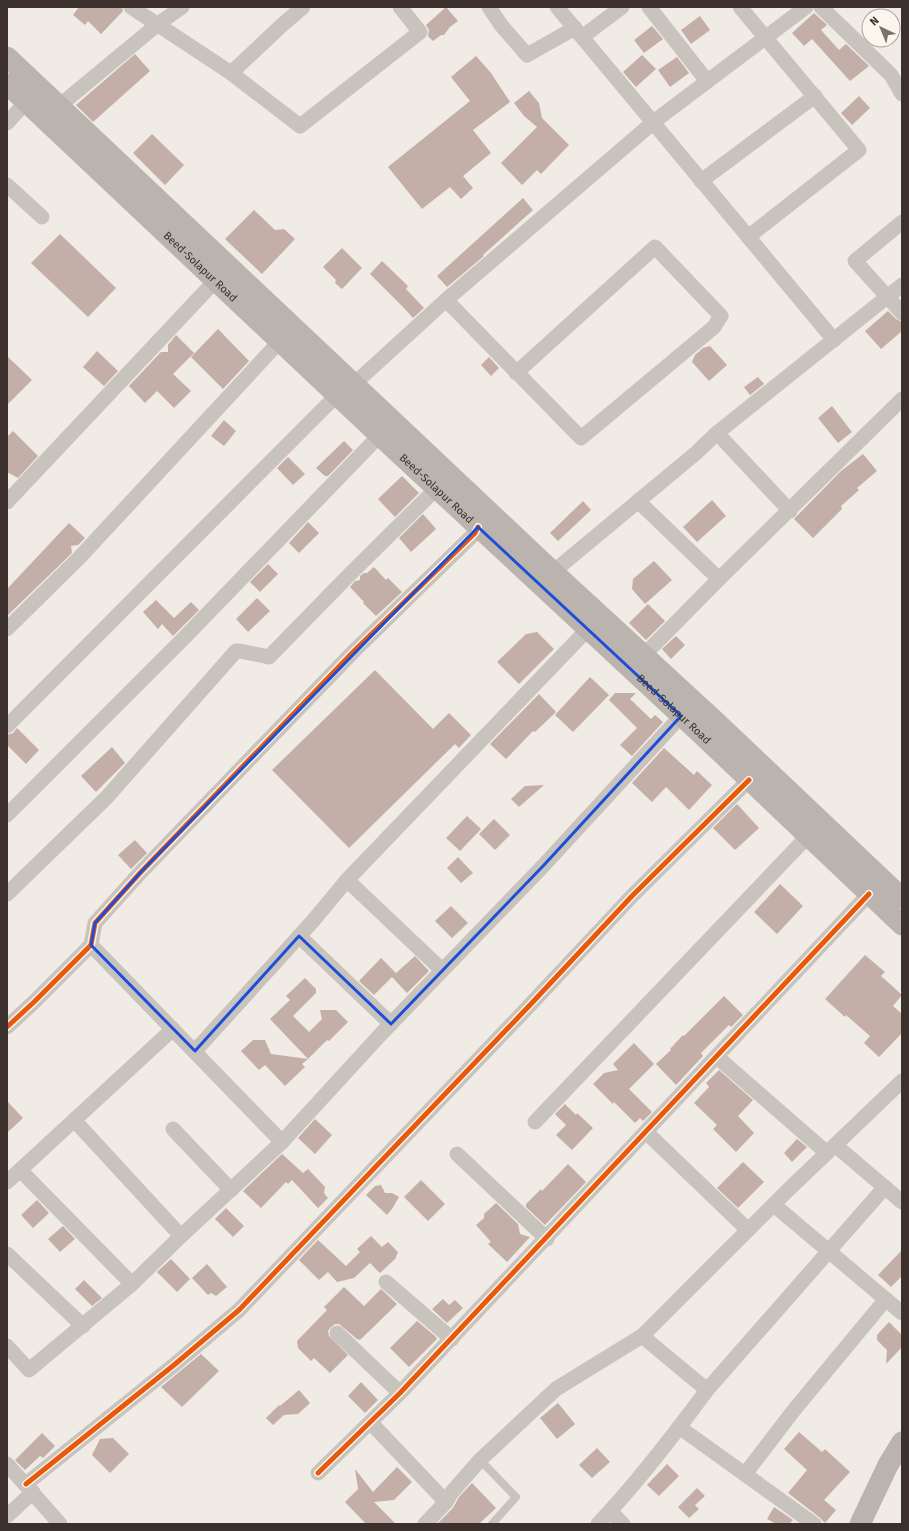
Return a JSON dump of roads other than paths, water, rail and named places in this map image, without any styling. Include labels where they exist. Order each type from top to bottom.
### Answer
[{"type":"main road","name":"Beed-Solapur Road","points":[[7,57],[553,572],[644,655],[902,898]]},
{"type":"main road","name":"Beed-Solapur Road","points":[[7,84],[902,925]]},
{"type":"main road","points":[[860,1524],[888,1465],[900,1449]]},
{"type":"street","points":[[131,7],[231,73],[300,126],[420,32],[400,7]]},
{"type":"street","points":[[59,106],[158,24],[182,7]]},
{"type":"street","points":[[231,73],[303,7]]},
{"type":"street","points":[[489,7],[501,25],[527,55],[578,32],[622,7]]},
{"type":"street","points":[[557,7],[834,340]]},
{"type":"street","points":[[649,7],[707,81]]},
{"type":"street","points":[[740,7],[764,38],[815,96],[859,150],[748,237]]},
{"type":"street","points":[[354,384],[446,300],[653,123],[806,7]]},
{"type":"street","points":[[821,7],[890,75],[902,94]]},
{"type":"street","points":[[701,181],[815,96]]},
{"type":"street","points":[[7,123],[26,102]]},
{"type":"street","points":[[7,185],[42,217]]},
{"type":"street","points":[[902,222],[855,261],[902,313]]},
{"type":"street","points":[[446,300],[516,373],[581,438],[714,327],[721,316],[655,247],[516,373]]},
{"type":"street","points":[[7,502],[216,280]]},
{"type":"street","points":[[553,572],[696,453],[717,433],[902,285]]},
{"type":"street","points":[[7,629],[80,557],[280,341]]},
{"type":"street","points":[[7,726],[337,394]]},
{"type":"street","points":[[644,655],[902,399]]},
{"type":"street","points":[[717,433],[790,510]]},
{"type":"street","points":[[7,815],[182,640],[380,435]]},
{"type":"street","points":[[7,894],[107,797],[236,651],[240,650],[269,657],[437,488]]},
{"type":"street","points":[[638,501],[719,579]]},
{"type":"street","points":[[7,1027],[91,945],[95,923],[140,873],[354,651],[475,533],[478,527]]},
{"type":"street","points":[[195,1051],[299,936],[347,880],[588,629]]},
{"type":"street","points":[[7,1346],[29,1370],[132,1284],[282,1142],[442,970],[544,865],[681,716]]},
{"type":"street","points":[[7,1516],[29,1488],[239,1310],[632,896],[749,780]]},
{"type":"street","points":[[535,1122],[808,836]]},
{"type":"street","points":[[347,880],[442,970]]},
{"type":"street","points":[[318,1473],[371,1423],[452,1339],[869,894]]},
{"type":"street","points":[[299,936],[391,1024]]},
{"type":"street","points":[[91,945],[282,1142]]},
{"type":"street","points":[[7,1182],[173,1029]]},
{"type":"street","points":[[717,1057],[831,1149],[885,1187],[902,1202]]},
{"type":"street","points":[[425,1524],[446,1502],[452,1492],[480,1460],[556,1389],[642,1336],[748,1230],[902,1081]]},
{"type":"street","points":[[74,1120],[181,1236]]},
{"type":"street","points":[[173,1129],[231,1190]]},
{"type":"street","points":[[646,1132],[748,1230]]},
{"type":"street","points":[[458,1154],[547,1239]]},
{"type":"street","points":[[20,1170],[132,1284]]},
{"type":"street","points":[[598,1524],[623,1498],[707,1390],[885,1187]]},
{"type":"street","points":[[774,1205],[902,1313]]},
{"type":"street","points":[[7,1254],[83,1326]]},
{"type":"street","points":[[386,1282],[452,1339]]},
{"type":"street","points":[[745,1474],[794,1410],[886,1299]]},
{"type":"street","points":[[337,1333],[400,1393]]},
{"type":"street","points":[[642,1336],[707,1390]]},
{"type":"street","points":[[371,1423],[446,1502]]},
{"type":"street","points":[[679,1427],[811,1523]]},
{"type":"street","points":[[7,1464],[60,1524]]},
{"type":"street","points":[[610,1511],[623,1524]]},
{"type":"lane","points":[[480,1460],[516,1497],[492,1524]]}]
